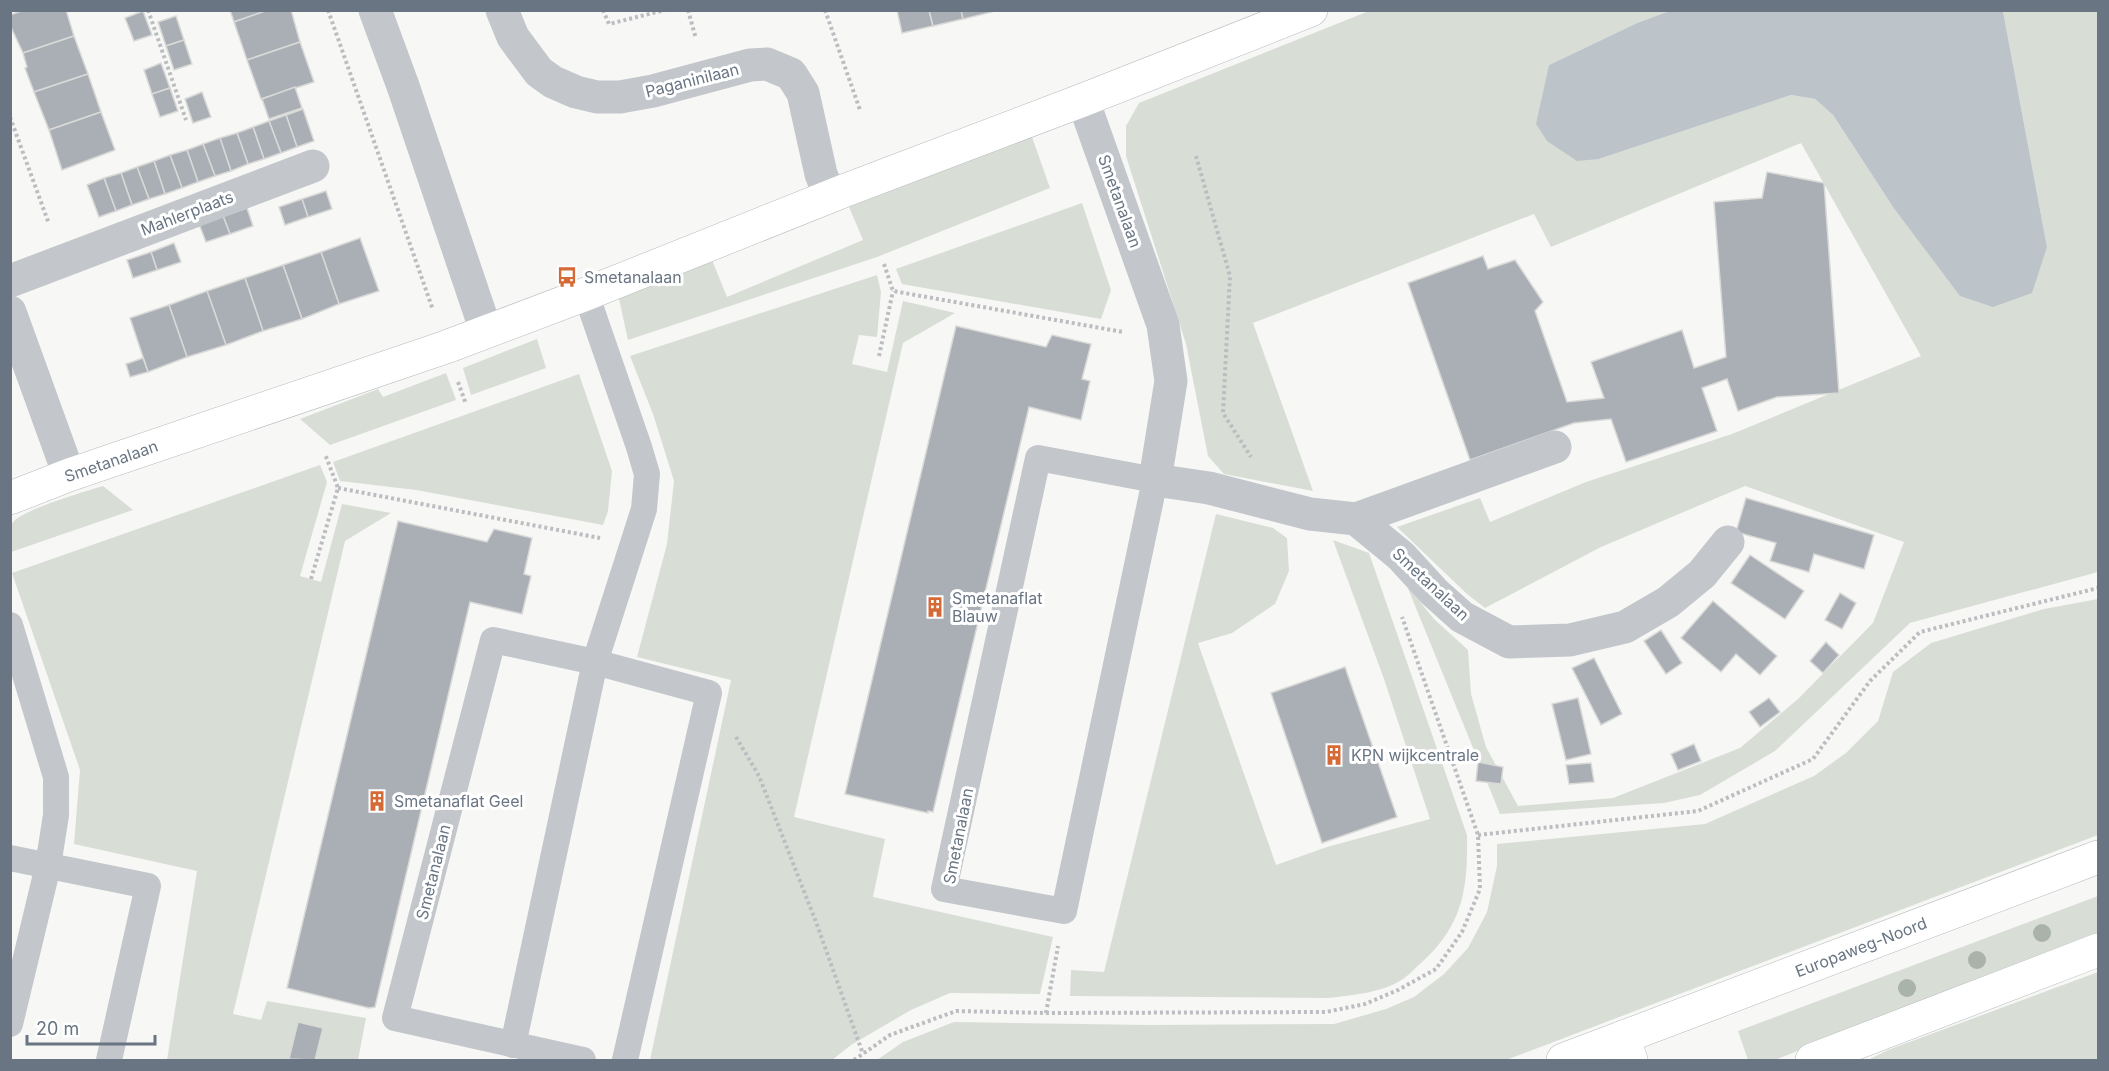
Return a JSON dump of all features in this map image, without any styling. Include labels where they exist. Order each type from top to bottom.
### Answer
[{"type":"street","points":[[375,10],[486,332]]},
{"type":"street","name":"Paganinilaan","points":[[502,10],[513,37],[539,72],[576,92],[597,97],[620,97],[653,91],[750,65],[767,64],[791,74],[803,93],[821,174],[830,197]]},
{"type":"street","name":"Smetanalaan","points":[[10,498],[69,475],[486,332],[1311,10]]},
{"type":"street","name":"Smetanalaan","points":[[1083,100],[1163,325],[1171,381],[1155,480],[1209,488],[1310,514],[1356,519],[1555,447]]},
{"type":"street","name":"Mahlerplaats","points":[[10,281],[313,166]]},
{"type":"street","points":[[10,312],[69,475]]},
{"type":"street","name":"Smetanalaan","points":[[1356,519],[1401,556],[1434,592],[1462,617],[1509,642],[1570,640],[1625,627],[1668,602],[1702,574],[1728,542]]},
{"type":"street","name":"Europaweg-Noord","points":[[1575,1058],[1627,1049],[2098,857]]},
{"type":"street","points":[[1812,1060],[2098,950]]},
{"type":"lane","points":[[513,1045],[595,662],[644,509],[647,474],[586,294]]},
{"type":"lane","name":"Smetanalaan","points":[[1038,458],[1155,480],[1064,910],[944,889],[1038,458]]},
{"type":"lane","points":[[10,625],[56,777],[56,814],[48,866],[10,1024]]},
{"type":"lane","name":"Smetanalaan","points":[[583,1060],[395,1018],[493,640],[595,662],[709,693],[625,1060]]},
{"type":"lane","points":[[10,858],[148,886],[109,1060]]},
{"type":"path","points":[[148,10],[186,120]]},
{"type":"path","points":[[328,10],[466,404]]},
{"type":"path","points":[[603,10],[609,24],[665,10]]},
{"type":"path","points":[[825,10],[860,110]]},
{"type":"path","points":[[10,117],[62,261]]},
{"type":"path","points":[[1196,156],[1230,276],[1223,413],[1247,453],[1255,461]]},
{"type":"path","points":[[879,356],[893,291],[884,264]]},
{"type":"path","points":[[893,291],[1165,339]]},
{"type":"path","points":[[311,579],[338,488],[325,454]]},
{"type":"path","points":[[338,488],[633,544]]},
{"type":"path","points":[[854,1060],[890,1035],[956,1011],[1326,1012],[1365,1004],[1398,990],[1436,969],[1462,932],[1480,889],[1478,835],[1390,584],[1401,556]]},
{"type":"path","points":[[1478,835],[1698,811],[1813,759],[1870,681],[1920,632],[2098,588]]},
{"type":"path","points":[[702,723],[736,738],[759,777],[816,922],[863,1054]]},
{"type":"path","points":[[1046,1013],[1064,910]]},
{"type":"shaded area","points":[[1673,10],[2003,11],[2047,247],[2032,293],[1993,307],[1960,296],[1893,207],[1833,115],[1815,99],[1791,95],[1599,159],[1577,161],[1547,141],[1536,124],[1549,65],[1637,23]]},
{"type":"shaded area","points":[[1369,11],[1673,11],[1637,23],[1549,65],[1599,159],[1791,95],[1815,99],[1833,115],[1893,207],[2047,247],[2003,11],[2098,11],[2098,572],[1910,623],[1775,751],[1700,795],[1664,803],[1500,814],[1407,586],[1434,619],[1468,650],[1471,694],[1486,747],[1518,806],[1613,798],[1740,748],[1798,699],[1873,623],[1904,542],[1745,486],[1601,547],[1485,608],[1467,594],[1397,527],[1480,498],[1490,522],[1586,482],[1732,434],[1921,356],[1801,143],[1551,247],[1534,214],[1253,323],[1313,491],[1224,474],[1208,456],[1186,344],[1126,156],[1126,126],[1139,103]]},
{"type":"shaded area","points":[[1032,137],[1050,188],[877,257],[628,340],[619,299],[712,260],[727,297],[863,240],[849,207]]},
{"type":"shaded area","points":[[1082,203],[1111,290],[1101,319],[902,284],[896,269]]},
{"type":"shaded area","points":[[877,275],[881,292],[877,337],[859,335],[852,364],[887,372],[903,301],[955,313],[903,343],[794,817],[885,839],[873,897],[1053,937],[1040,994],[950,993],[911,1010],[851,1045],[832,1060],[650,1060],[731,680],[637,657],[667,544],[674,481],[653,414],[630,356]]},
{"type":"shaded area","points":[[537,339],[546,368],[471,395],[463,368]]},
{"type":"shaded area","points":[[446,373],[456,400],[330,445],[300,419],[378,389],[383,397]]},
{"type":"shaded area","points":[[579,374],[612,471],[608,511],[603,525],[416,490],[340,481],[333,462]]},
{"type":"shaded area","points":[[320,465],[327,482],[300,576],[321,582],[342,504],[391,513],[345,541],[233,1014],[261,1020],[267,1001],[366,1018],[358,1060],[167,1060],[197,871],[74,844],[80,770],[12,573]]},
{"type":"shaded area","points":[[103,486],[133,510],[11,552],[10,531],[17,519],[53,502]]},
{"type":"shaded area","points":[[1216,514],[1273,528],[1287,538],[1289,571],[1275,604],[1232,633],[1198,643],[1276,865],[1327,847],[1430,819],[1384,679],[1333,540],[1369,553],[1467,835],[1466,872],[1460,905],[1446,935],[1421,963],[1395,984],[1367,993],[1328,998],[1070,996],[1071,970],[1104,972]]},
{"type":"shaded area","points":[[2098,599],[2098,835],[1506,1060],[877,1060],[903,1042],[954,1022],[1148,1025],[1334,1024],[1386,1009],[1414,997],[1444,974],[1468,948],[1487,912],[1497,866],[1497,844],[1705,824],[1814,776],[1846,753],[1878,721],[1893,672],[1931,643],[2044,609]]},
{"type":"shaded area","points":[[2098,896],[2098,932],[1775,1060],[1748,1060],[1738,1031]]},
{"type":"shaded area","points":[[2098,972],[2098,1060],[1868,1060],[1888,1050]]},
{"type":"building","points":[[24,10],[66,10],[74,36],[23,53],[10,25],[10,15]]},
{"type":"building","points":[[230,10],[268,10],[234,22]]},
{"type":"building","points":[[268,10],[291,10],[300,42],[247,60],[234,22]]},
{"type":"building","points":[[897,10],[929,10],[933,26],[902,33]]},
{"type":"building","points":[[929,10],[961,10],[963,19],[933,26]]},
{"type":"building","points":[[961,10],[992,10],[992,12],[963,19]]},
{"type":"building","points":[[143,11],[152,35],[134,41],[125,18]]},
{"type":"building","points":[[176,16],[184,40],[166,46],[158,22]]},
{"type":"building","points":[[74,36],[88,74],[34,92],[25,68],[27,67],[23,53]]},
{"type":"building","points":[[184,40],[192,64],[174,70],[166,46]]},
{"type":"building","points":[[300,42],[314,82],[261,99],[247,60]]},
{"type":"building","points":[[161,63],[170,88],[152,94],[144,70]]},
{"type":"building","points":[[88,74],[101,112],[49,130],[34,92]]},
{"type":"building","points":[[295,87],[302,108],[269,119],[262,99]]},
{"type":"building","points":[[170,88],[178,111],[160,117],[152,94]]},
{"type":"building","points":[[202,92],[211,117],[193,123],[185,99]]},
{"type":"building","points":[[303,109],[314,141],[297,147],[286,115]]},
{"type":"building","points":[[101,112],[115,150],[62,170],[49,130]]},
{"type":"building","points":[[286,115],[297,147],[281,153],[269,121]]},
{"type":"building","points":[[269,121],[281,153],[264,159],[253,127]]},
{"type":"building","points":[[253,127],[264,159],[248,164],[237,133]]},
{"type":"building","points":[[237,133],[248,164],[231,171],[220,138]]},
{"type":"building","points":[[220,138],[231,171],[215,176],[203,144]]},
{"type":"building","points":[[203,144],[215,176],[198,182],[187,150]]},
{"type":"building","points":[[187,150],[198,182],[182,188],[170,155]]},
{"type":"building","points":[[170,155],[182,188],[165,194],[154,161]]},
{"type":"building","points":[[154,161],[165,194],[149,199],[137,167]]},
{"type":"building","points":[[137,167],[149,199],[132,205],[121,173]]},
{"type":"building","points":[[1767,172],[1824,183],[1839,393],[1777,397],[1738,411],[1727,379],[1702,388],[1717,431],[1626,462],[1611,419],[1574,423],[1470,460],[1408,283],[1483,256],[1488,269],[1515,260],[1543,302],[1535,311],[1567,402],[1604,398],[1591,362],[1682,330],[1694,368],[1726,357],[1714,202],[1762,198]]},
{"type":"building","points":[[121,173],[132,205],[116,211],[104,178]]},
{"type":"building","points":[[104,178],[116,211],[99,217],[87,185]]},
{"type":"building","points":[[326,191],[332,209],[308,217],[302,199]]},
{"type":"building","points":[[302,199],[308,217],[285,225],[279,207]]},
{"type":"building","points":[[247,208],[253,226],[230,234],[223,216]]},
{"type":"building","points":[[223,216],[230,234],[206,242],[199,224]]},
{"type":"building","points":[[360,238],[379,291],[339,304],[321,252]]},
{"type":"building","points":[[174,243],[181,262],[157,270],[151,252]]},
{"type":"building","points":[[151,252],[157,270],[133,278],[127,260]]},
{"type":"building","points":[[321,252],[339,304],[302,319],[283,265]]},
{"type":"building","points":[[283,265],[302,319],[263,331],[245,278]]},
{"type":"building","points":[[245,278],[263,331],[226,345],[207,291]]},
{"type":"building","points":[[207,291],[226,345],[187,357],[169,305]]},
{"type":"building","points":[[169,305],[187,357],[148,372],[130,318]]},
{"type":"building","name":"Smetanaflat Blauw","points":[[956,326],[1046,347],[1052,335],[1091,344],[1082,379],[1090,381],[1081,420],[1029,407],[933,812],[928,811],[928,813],[845,794]]},
{"type":"building","points":[[143,358],[148,372],[130,377],[126,364]]},
{"type":"building","points":[[1746,498],[1874,535],[1864,569],[1814,554],[1809,572],[1770,561],[1776,543],[1736,532]]},
{"type":"building","name":"Smetanaflat Geel","points":[[398,521],[487,542],[494,529],[532,538],[524,574],[531,576],[522,614],[470,602],[375,1007],[369,1008],[287,988]]},
{"type":"building","points":[[1750,555],[1804,591],[1785,619],[1731,583]]},
{"type":"building","points":[[1840,593],[1856,603],[1842,629],[1825,620]]},
{"type":"building","points":[[1713,601],[1777,656],[1760,675],[1736,654],[1721,672],[1681,638]]},
{"type":"building","points":[[1661,630],[1682,663],[1666,674],[1644,641]]},
{"type":"building","points":[[1826,642],[1839,655],[1823,673],[1810,661]]},
{"type":"building","points":[[1594,658],[1622,714],[1601,725],[1572,668]]},
{"type":"building","name":"KPN wijkcentrale","points":[[1345,667],[1397,817],[1322,843],[1271,693]]},
{"type":"building","points":[[1578,698],[1591,754],[1566,760],[1552,704]]},
{"type":"building","points":[[1769,698],[1780,712],[1760,727],[1749,712]]},
{"type":"building","points":[[1694,744],[1701,761],[1678,770],[1671,754]]},
{"type":"building","points":[[1478,762],[1503,767],[1501,784],[1476,781]]},
{"type":"building","points":[[1591,763],[1594,782],[1569,784],[1566,765]]},
{"type":"building","points":[[298,1022],[323,1028],[315,1060],[289,1059]]},
{"type":"place","name":"Smetanalaan","points":[[567,277]]},
{"type":"place","name":"Smetanaflat Blauw","points":[[935,607]]},
{"type":"place","name":"KPN wijkcentrale","points":[[1334,755]]},
{"type":"place","name":"Smetanaflat Geel","points":[[377,801]]}]
